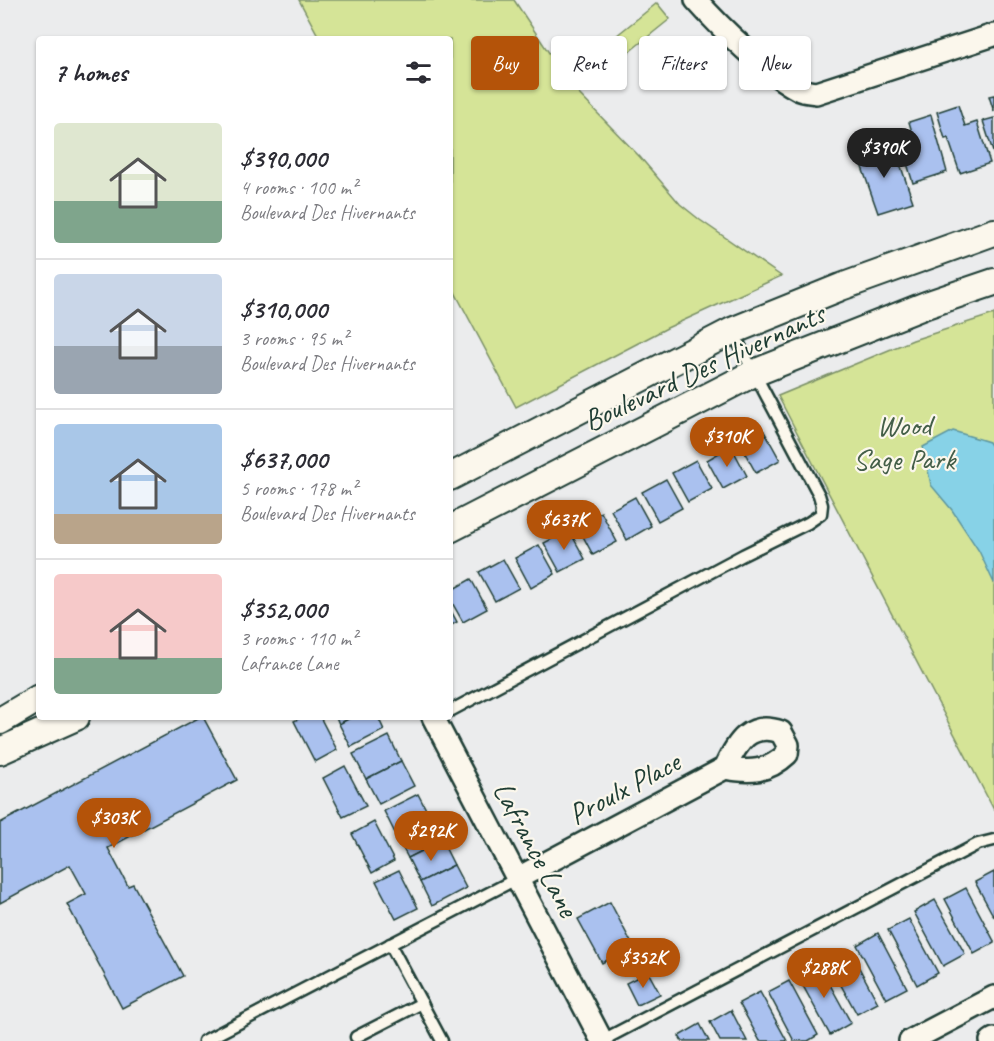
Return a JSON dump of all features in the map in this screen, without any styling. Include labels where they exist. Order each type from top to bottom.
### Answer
[{"type":"street","points":[[696,0],[738,42],[783,80],[801,91],[816,93],[994,35]]},
{"type":"street","name":"Boulevard Des Hivernants","points":[[453,475],[732,331],[841,287],[994,232]]},
{"type":"street","name":"Boulevard Des Hivernants","points":[[453,528],[754,373],[926,305],[994,282]]},
{"type":"street","points":[[0,721],[36,700]]},
{"type":"street","points":[[0,751],[69,720]]},
{"type":"street","name":"Lafrance Lane","points":[[441,720],[601,1041]]},
{"type":"street","name":"Proulx Place","points":[[518,878],[725,768]]},
{"type":"street","points":[[910,1041],[994,997]]},
{"type":"lane","points":[[453,709],[808,523],[821,514],[822,505],[819,495],[732,331]]},
{"type":"lane","points":[[601,1041],[978,844],[994,840]]},
{"type":"lane","points":[[204,1041],[518,878]]},
{"type":"lane","points":[[390,944],[442,1041]]},
{"type":"lane","points":[[356,1037],[422,1003]]},
{"type":"green space","points":[[299,0],[514,0],[538,36],[471,36],[471,90],[539,90],[539,38],[551,56],[551,90],[582,90],[578,93],[640,157],[680,204],[781,276],[667,328],[516,407],[453,289],[453,36],[318,36]]},
{"type":"green space","points":[[657,3],[670,19],[649,36],[639,36],[639,44],[627,54],[627,36],[616,36]]},
{"type":"green space","name":"Wood Sage Park","points":[[994,314],[994,810],[778,396],[913,340]]},
{"type":"water","points":[[953,431],[989,442],[994,450],[994,583],[979,551],[952,510],[931,485],[923,447]]},
{"type":"building","points":[[994,95],[994,112],[989,96]]},
{"type":"building","points":[[958,105],[965,126],[977,122],[990,163],[960,173],[948,138],[945,139],[937,112]]},
{"type":"building","points":[[931,115],[947,172],[913,183],[902,147],[915,142],[909,122]]},
{"type":"building","points":[[994,118],[994,155],[983,121]]},
{"type":"building","points":[[879,143],[885,162],[898,158],[913,202],[878,213],[856,150]]},
{"type":"building","points":[[764,431],[780,460],[756,473],[740,444]]},
{"type":"building","points":[[731,446],[747,476],[723,489],[707,460]]},
{"type":"building","points":[[696,460],[712,489],[688,502],[672,473]]},
{"type":"building","points":[[666,479],[682,508],[658,521],[642,492]]},
{"type":"building","points":[[635,497],[651,526],[627,540],[611,510]]},
{"type":"building","points":[[601,512],[617,542],[593,555],[577,525]]},
{"type":"building","points":[[569,530],[585,559],[560,572],[544,543]]},
{"type":"building","points":[[539,545],[555,574],[531,588],[515,558]]},
{"type":"building","points":[[503,559],[519,588],[495,601],[479,572]]},
{"type":"building","points":[[471,579],[487,609],[463,622],[453,604],[453,589]]},
{"type":"building","points":[[194,720],[205,720],[237,780],[108,848],[128,886],[133,884],[183,976],[122,1008],[67,904],[86,894],[70,865],[0,903],[0,823]]},
{"type":"building","points":[[322,720],[337,750],[315,762],[294,721]]},
{"type":"building","points":[[346,720],[379,720],[384,730],[351,747],[339,724]]},
{"type":"building","points":[[389,736],[401,761],[366,779],[353,754]]},
{"type":"building","points":[[401,761],[414,786],[379,804],[366,779]]},
{"type":"building","points":[[345,766],[366,806],[343,817],[323,778]]},
{"type":"building","points":[[418,794],[430,817],[396,835],[384,811]]},
{"type":"building","points":[[430,817],[442,841],[408,858],[396,835]]},
{"type":"building","points":[[374,822],[394,861],[372,873],[352,834]]},
{"type":"building","points":[[442,841],[454,865],[420,882],[408,858]]},
{"type":"building","points":[[454,865],[466,888],[432,906],[420,882]]},
{"type":"building","points":[[399,870],[418,908],[396,919],[376,881]]},
{"type":"building","points":[[994,872],[994,917],[975,882]]},
{"type":"building","points":[[966,888],[994,941],[974,954],[945,899]]},
{"type":"building","points":[[935,900],[965,954],[943,966],[914,912]]},
{"type":"building","points":[[610,902],[633,946],[602,963],[578,919]]},
{"type":"building","points":[[909,919],[938,973],[917,985],[888,930]]},
{"type":"building","points":[[878,933],[907,988],[886,999],[857,945]]},
{"type":"building","points":[[849,949],[878,1003],[857,1014],[827,960]]},
{"type":"building","points":[[818,963],[851,1023],[830,1035],[797,975]]},
{"type":"building","points":[[648,972],[660,994],[637,1005],[626,983]]},
{"type":"building","points":[[789,981],[818,1035],[808,1041],[794,1041],[768,992]]},
{"type":"building","points":[[760,992],[787,1041],[760,1041],[739,1003]]},
{"type":"building","points":[[731,1010],[747,1041],[720,1041],[710,1022]]},
{"type":"building","points":[[700,1024],[709,1041],[682,1041],[679,1036]]}]
